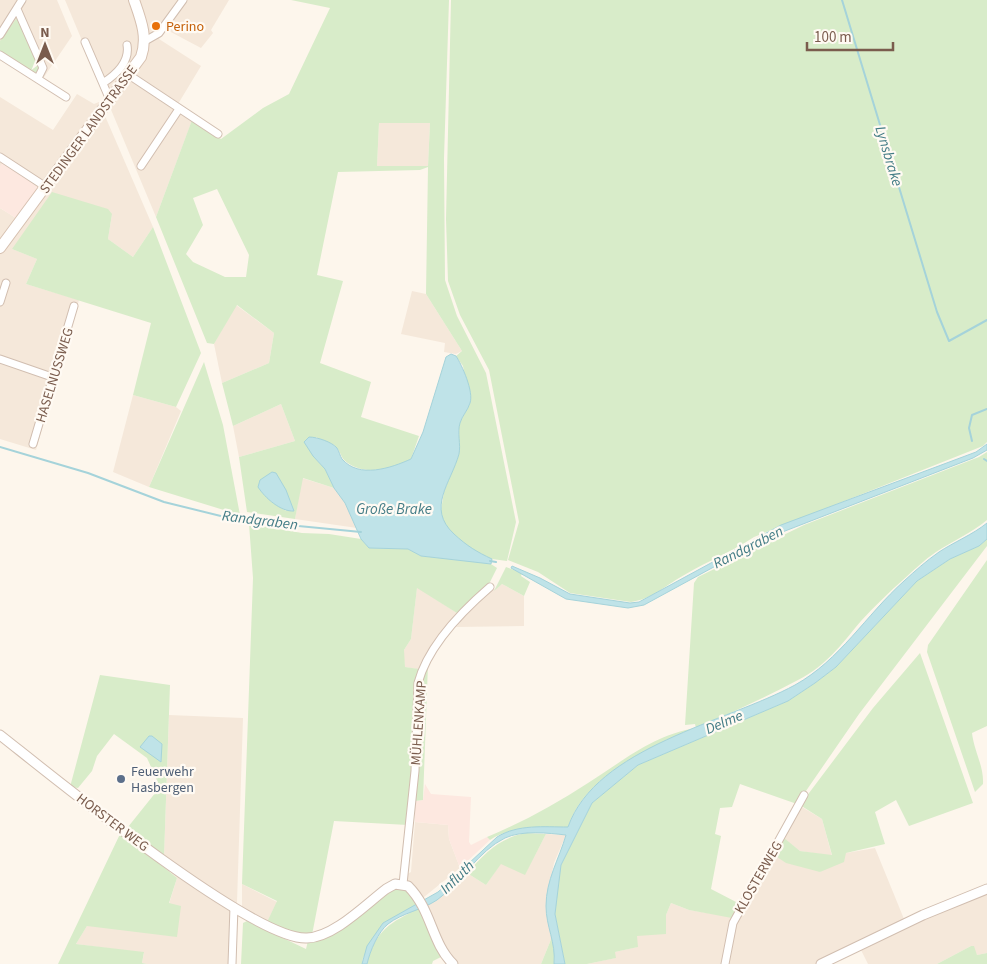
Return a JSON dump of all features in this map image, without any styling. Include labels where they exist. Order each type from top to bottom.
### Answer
[{"type":"main road","points":[[134,0],[145,41]]},
{"type":"main road","name":"STEDINGER LANDSTRASSE","points":[[0,248],[129,76],[140,57],[145,41]]},
{"type":"street","points":[[0,35],[22,0]]},
{"type":"street","points":[[145,41],[159,32],[183,0]]},
{"type":"street","points":[[17,9],[43,68],[38,78]]},
{"type":"street","points":[[85,42],[110,100]]},
{"type":"street","points":[[103,84],[115,76],[125,62],[129,54],[127,45]]},
{"type":"street","points":[[0,55],[66,97]]},
{"type":"street","points":[[129,76],[218,134]]},
{"type":"street","points":[[141,166],[179,109]]},
{"type":"street","points":[[1,159],[46,187]]},
{"type":"street","points":[[0,302],[6,282]]},
{"type":"street","name":"HASELNUSSWEG","points":[[33,444],[74,306]]},
{"type":"street","points":[[0,359],[52,377]]},
{"type":"street","name":"MÜHLENKAMP","points":[[404,884],[415,771],[418,683],[422,670],[434,647],[478,597],[490,587]]},
{"type":"street","name":"HORSTER WEG","points":[[0,736],[178,870],[232,905]]},
{"type":"street","name":"KLOSTERWEG","points":[[725,964],[732,923],[804,795]]},
{"type":"street","points":[[232,964],[232,905],[274,929],[296,937],[306,938],[332,931],[386,889],[395,884],[404,884],[408,886],[423,904],[444,956],[452,964]]},
{"type":"street","points":[[824,963],[923,916],[987,889]]},
{"type":"shaded area","points":[[0,0],[57,0],[72,36],[40,83],[0,59]]},
{"type":"shaded area","points":[[65,0],[229,0],[211,30],[213,33],[201,48],[167,30],[159,39],[201,66],[178,104],[194,115],[156,217]]},
{"type":"shaded area","points":[[77,94],[94,104],[99,102],[153,227],[133,257],[108,239],[112,214],[12,249],[37,259],[26,284],[79,300],[36,450],[0,439],[0,208],[19,220],[0,166],[0,97],[53,130]]},
{"type":"shaded area","points":[[379,123],[430,123],[428,166],[377,166]]},
{"type":"shaded area","points":[[3,162],[40,189],[19,220],[0,208],[0,166]]},
{"type":"shaded area","points":[[412,291],[426,294],[462,351],[456,354],[444,352],[445,343],[401,334]]},
{"type":"shaded area","points":[[236,305],[274,333],[269,363],[222,383],[214,344]]},
{"type":"shaded area","points":[[133,395],[176,407],[181,411],[149,487],[113,472]]},
{"type":"shaded area","points":[[281,404],[295,441],[239,457],[233,426]]},
{"type":"shaded area","points":[[302,478],[334,488],[345,503],[357,528],[295,519]]},
{"type":"shaded area","points":[[502,584],[524,596],[524,626],[456,627],[477,601]]},
{"type":"shaded area","points":[[417,587],[460,615],[422,670],[405,667],[404,660],[404,650],[411,639]]},
{"type":"shaded area","points":[[169,715],[243,718],[235,964],[147,964],[142,963],[144,953],[76,944],[87,926],[169,904],[177,878],[162,864],[164,857]]},
{"type":"shaded area","points":[[425,784],[431,794],[471,797],[469,842],[471,845],[487,837],[490,840],[460,868],[449,839],[448,825],[415,822],[415,801],[423,800]]},
{"type":"shaded area","points":[[797,804],[822,819],[832,856],[800,851],[784,839],[820,872],[846,853],[875,848],[904,919],[987,884],[987,953],[977,955],[971,946],[937,964],[868,964],[861,950],[831,964],[587,964],[615,958],[615,952],[637,947],[636,936],[666,915],[671,903],[689,910],[732,917],[738,903]]},
{"type":"shaded area","points":[[415,822],[448,825],[449,839],[460,868],[424,897],[425,901],[418,905],[402,877],[411,872]]},
{"type":"shaded area","points":[[546,834],[566,835],[554,863],[549,887],[546,907],[552,937],[541,964],[447,964],[441,957],[420,908],[436,900],[467,873],[486,885],[501,863],[525,874]]},
{"type":"shaded area","points":[[242,884],[277,902],[267,922],[242,908]]},
{"type":"green space","points":[[291,0],[449,0],[444,158],[445,280],[457,316],[486,373],[516,522],[507,561],[492,559],[472,551],[445,526],[440,516],[444,492],[459,453],[459,424],[470,404],[463,366],[456,356],[462,351],[426,294],[428,167],[420,170],[338,172],[317,275],[343,281],[320,363],[371,382],[361,417],[419,436],[411,459],[395,466],[378,470],[361,469],[345,461],[338,448],[334,445],[316,437],[313,456],[325,469],[334,488],[303,478],[295,519],[247,512],[239,457],[295,441],[281,404],[233,426],[222,383],[269,363],[274,333],[237,305],[214,344],[207,343],[156,217],[192,120],[221,139],[263,108],[289,94],[330,8]],"holes":[[[379,123],[430,123],[428,166],[377,166]],[[217,189],[249,255],[246,277],[225,277],[193,262],[186,254],[203,225],[193,198]],[[272,472],[286,511],[269,499],[261,480]]]},
{"type":"green space","points":[[451,0],[987,0],[987,442],[983,446],[754,537],[646,598],[631,602],[570,593],[538,572],[508,560],[519,522],[489,370],[460,315],[448,281],[446,219]]},
{"type":"green space","points":[[16,19],[19,20],[41,68],[39,72],[34,73],[0,51],[0,41]]},
{"type":"green space","points":[[52,192],[108,209],[112,214],[108,239],[133,257],[153,227],[201,353],[176,407],[133,395],[151,323],[26,284],[37,259],[12,249]]},
{"type":"green space","points":[[204,362],[223,425],[240,515],[149,487]]},
{"type":"green space","points":[[987,452],[987,520],[919,565],[876,605],[839,647],[817,668],[770,694],[633,758],[616,769],[587,794],[576,809],[568,827],[518,829],[490,840],[487,837],[576,791],[652,743],[680,731],[696,728],[695,724],[685,725],[694,583],[698,577],[804,525],[979,457]]},
{"type":"green space","points":[[249,524],[302,533],[329,534],[361,539],[369,548],[408,549],[421,556],[473,561],[491,564],[497,568],[489,584],[460,615],[417,588],[411,639],[404,650],[405,667],[419,669],[408,825],[334,821],[312,935],[302,936],[267,922],[277,901],[242,884],[253,578]]},
{"type":"green space","points":[[987,539],[987,546],[859,714],[797,804],[740,784],[732,807],[720,808],[715,834],[721,836],[711,889],[738,903],[732,918],[689,910],[671,903],[666,915],[666,934],[637,936],[638,947],[615,952],[616,958],[587,964],[565,964],[555,914],[561,865],[592,803],[638,765],[788,701],[815,683],[836,667],[917,581],[950,559],[979,546]]},
{"type":"green space","points":[[987,560],[987,726],[972,733],[983,777],[983,784],[975,792],[927,652],[928,645]]},
{"type":"green space","points":[[506,567],[522,573],[521,576],[530,582],[524,596],[502,584],[494,591]]},
{"type":"green space","points":[[920,653],[973,803],[909,826],[896,800],[875,812],[885,844],[846,853],[844,862],[820,872],[786,863],[774,855],[784,838],[800,851],[832,855],[822,819],[800,805],[873,708]]},
{"type":"green space","points":[[428,664],[423,800],[415,801],[419,687]]},
{"type":"green space","points":[[100,675],[170,685],[164,857],[128,827],[160,787],[147,758],[114,734],[97,756],[92,771],[78,788],[70,787]]},
{"type":"green space","points":[[121,832],[177,878],[169,903],[181,906],[177,937],[87,926],[76,944],[144,952],[142,963],[147,964],[58,964]]},
{"type":"green space","points":[[526,833],[546,834],[525,875],[501,864],[486,885],[467,873],[493,847],[516,835]]},
{"type":"green space","points":[[396,888],[408,889],[418,905],[383,923],[363,958],[362,964],[241,964],[243,923],[247,921],[306,949],[308,941],[340,929]]},
{"type":"green space","points":[[420,908],[441,957],[433,961],[432,964],[367,964],[370,952],[386,928]]},
{"type":"green space","points":[[552,937],[555,950],[554,964],[541,964]]},
{"type":"green space","points":[[974,946],[977,955],[987,953],[987,964],[937,964]]},
{"type":"water","name":"Große Brake","points":[[451,354],[456,356],[464,372],[471,398],[460,423],[459,454],[443,495],[442,515],[454,534],[472,548],[492,559],[491,564],[421,556],[408,549],[369,548],[361,539],[345,503],[334,488],[325,469],[304,442],[309,437],[328,442],[337,448],[342,459],[357,469],[375,470],[394,466],[411,459],[423,432],[446,357]]},
{"type":"water","points":[[987,444],[987,450],[973,458],[767,538],[644,605],[628,608],[566,599],[511,568],[512,566],[540,578],[570,594],[630,603],[639,602],[781,525],[976,452]]},
{"type":"water","points":[[272,472],[276,473],[286,490],[294,511],[289,511],[274,504],[258,487],[260,480]]},
{"type":"water","points":[[987,523],[987,539],[979,546],[950,559],[917,581],[836,667],[815,683],[788,701],[638,765],[592,803],[561,865],[555,914],[565,964],[554,964],[554,949],[546,906],[550,878],[566,835],[535,833],[512,835],[495,844],[437,900],[388,924],[375,942],[367,964],[362,964],[367,946],[383,923],[438,892],[497,837],[522,828],[568,827],[583,799],[606,776],[634,757],[666,740],[767,698],[811,675],[839,650],[890,594],[916,570],[939,552]]},
{"type":"water","points":[[149,736],[152,736],[162,744],[161,762],[140,747]]},
{"type":"waterway","name":"Lynsbrake","points":[[842,0],[937,312],[949,341],[987,320]]},
{"type":"waterway","points":[[972,441],[969,428],[972,415],[987,409]]},
{"type":"waterway","name":"Randgraben","points":[[0,447],[88,473],[164,502],[237,520],[361,532]]},
{"type":"waterway","name":"Randgraben","points":[[490,561],[496,562]]},
{"type":"place","name":"Perino","points":[[156,26]]},
{"type":"place","name":"Feuerwehr Hasbergen","points":[[121,779]]},
{"type":"water label","name":"Delme","points":[[724,722]]},
{"type":"water label","name":"Influth","points":[[457,877]]}]
